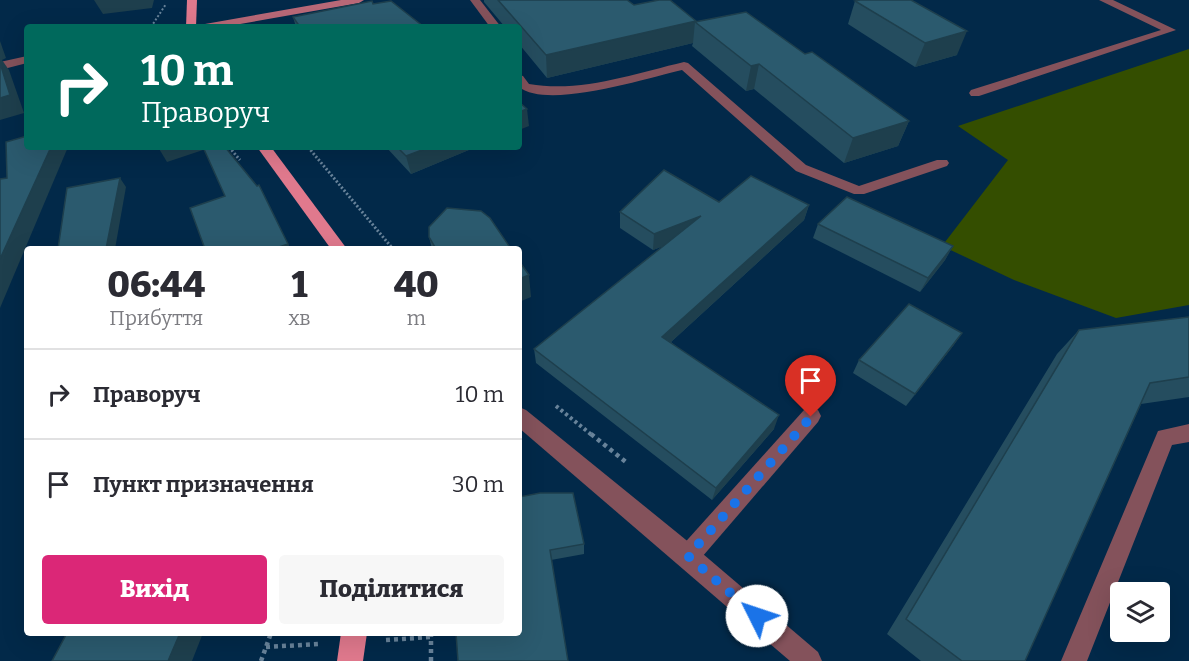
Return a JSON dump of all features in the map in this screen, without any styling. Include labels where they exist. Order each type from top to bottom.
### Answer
[{"type":"main road","points":[[191,24],[192,0]]},
{"type":"main road","points":[[266,150],[337,246]]},
{"type":"main road","points":[[350,661],[354,636]]},
{"type":"street","points":[[222,24],[359,0]]},
{"type":"street","points":[[474,0],[494,24]]},
{"type":"street","points":[[975,93],[1171,30],[1104,0]]},
{"type":"street","points":[[0,66],[24,60]]},
{"type":"street","points":[[522,82],[525,87],[553,92],[592,88],[684,66],[801,168],[859,191],[942,163]]},
{"type":"street","points":[[688,556],[811,417]]},
{"type":"street","points":[[522,418],[688,556],[809,661]]},
{"type":"street","points":[[1074,661],[1165,437],[1189,433]]},
{"type":"path","points":[[153,24],[167,0]]},
{"type":"path","points":[[310,150],[390,246]]},
{"type":"path","points":[[261,661],[270,636]]},
{"type":"path","points":[[431,636],[431,661]]},
{"type":"green space","points":[[1189,49],[1189,305],[1116,318],[1014,280],[942,246],[1008,160],[958,126]]},
{"type":"building","points":[[498,0],[627,0],[634,5],[670,0],[696,21],[546,55],[522,28],[522,24],[519,24]]},
{"type":"building","points":[[911,0],[967,31],[925,43],[855,1]]},
{"type":"building","points":[[372,1],[373,4],[391,1],[420,24],[298,24],[293,17]]},
{"type":"building","points":[[746,12],[805,54],[812,52],[909,121],[853,138],[759,64],[751,66],[695,22]]},
{"type":"building","points":[[0,63],[10,95],[0,98]]},
{"type":"building","points":[[24,137],[24,150],[50,150],[0,259],[0,179],[7,178],[6,142]]},
{"type":"building","points":[[204,150],[227,150],[257,186],[259,185],[288,244],[282,246],[204,246],[190,208],[225,196]]},
{"type":"building","points":[[400,150],[422,150],[406,156]]},
{"type":"building","points":[[664,170],[719,202],[751,176],[809,205],[662,337],[779,415],[716,488],[534,349],[701,216],[654,234],[620,212]]},
{"type":"building","points":[[120,178],[107,246],[58,246],[67,188]]},
{"type":"building","points":[[847,197],[953,246],[928,278],[818,224]]},
{"type":"building","points":[[447,208],[481,211],[490,218],[509,246],[434,246],[429,237],[429,227]]},
{"type":"building","points":[[522,265],[529,275],[522,278]]},
{"type":"building","points":[[909,304],[962,333],[915,394],[859,360]]},
{"type":"building","points":[[1189,317],[1189,377],[1150,383],[1025,661],[962,661],[906,619],[1079,330]]},
{"type":"building","points":[[540,493],[573,493],[584,544],[550,550],[568,661],[458,661],[456,636],[522,636],[522,496]]},
{"type":"building","points":[[65,636],[179,636],[168,661],[52,661]]},
{"type":"route","points":[[757,616],[688,556],[811,417]]}]
